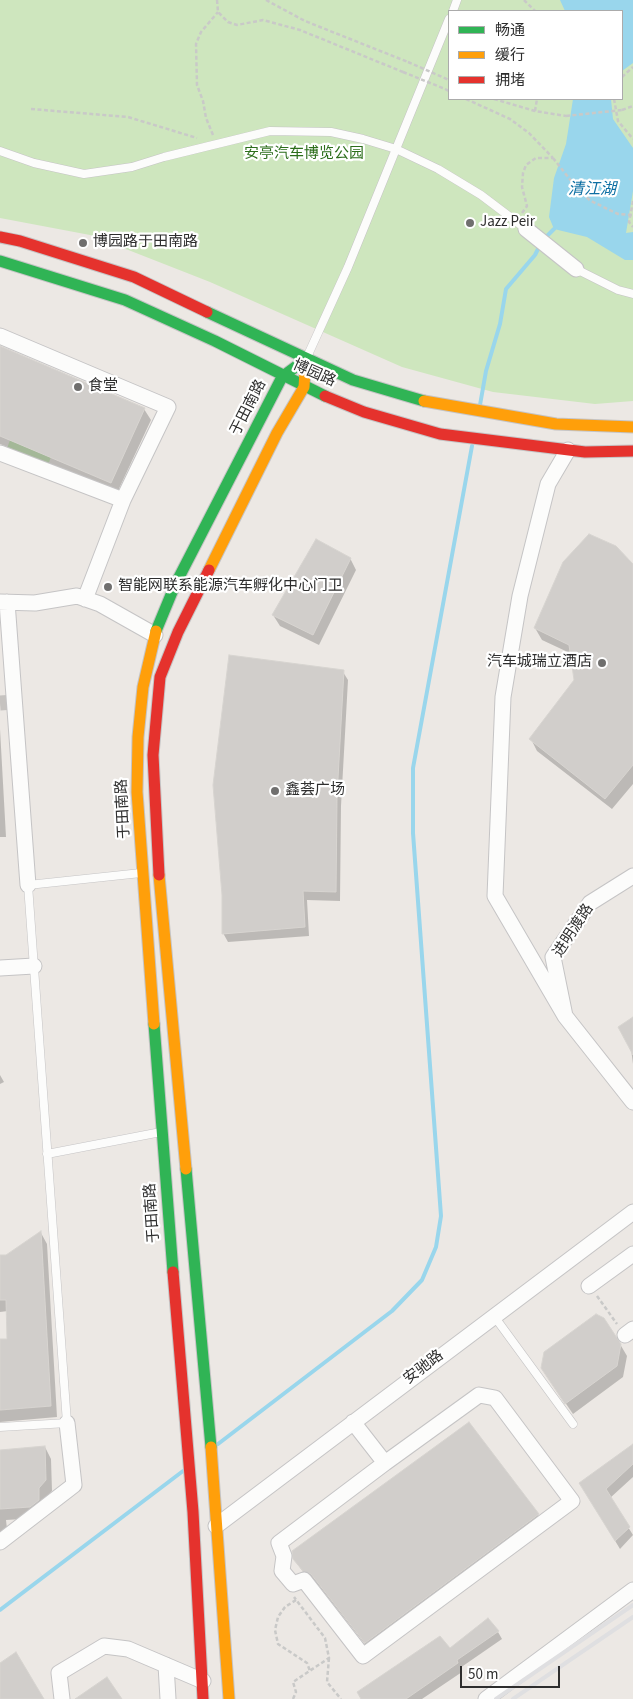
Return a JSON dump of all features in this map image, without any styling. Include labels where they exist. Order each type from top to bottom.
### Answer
[{"type":"street","points":[[526,229],[576,269]]},
{"type":"street","name":"博园路","points":[[0,237],[20,241],[134,278],[353,380],[443,406],[519,419],[556,424],[633,426]]},
{"type":"street","name":"博园路","points":[[0,260],[125,300],[215,341],[282,377],[364,412],[440,434],[568,450],[633,452]]},
{"type":"street","points":[[0,336],[168,407],[123,500],[85,599]]},
{"type":"street","name":"于田南路","points":[[204,1699],[193,1512],[185,1434],[137,792],[138,737],[142,687],[155,636],[175,585],[282,377],[306,359]]},
{"type":"street","name":"于田南路","points":[[229,1699],[215,1495],[156,839],[153,755],[160,677],[196,591],[304,387],[306,359]]},
{"type":"street","points":[[565,1016],[495,896],[503,697],[520,596],[548,484],[568,450]]},
{"type":"street","points":[[0,453],[123,500]]},
{"type":"street","points":[[28,885],[4,602],[35,603],[77,596],[100,604],[155,636]]},
{"type":"street","name":"进明渡路","points":[[633,876],[590,903],[553,957],[565,1016],[633,1102]]},
{"type":"street","points":[[148,944],[165,941]]},
{"type":"street","points":[[0,968],[34,966]]},
{"type":"street","name":"安驰路","points":[[216,1526],[633,1212]]},
{"type":"street","points":[[589,1286],[633,1254]]},
{"type":"street","points":[[479,1395],[495,1398],[572,1501],[363,1656],[304,1580],[293,1584],[282,1571],[284,1556],[279,1543],[385,1464],[479,1395]]},
{"type":"street","points":[[353,1422],[385,1464]]},
{"type":"street","points":[[0,1542],[74,1485],[67,1423]]},
{"type":"street","points":[[486,1699],[633,1590]]},
{"type":"street","points":[[70,1699],[61,1692],[59,1673],[104,1646],[128,1649],[202,1681]]},
{"type":"street","points":[[166,1665],[168,1699]]},
{"type":"lane","points":[[306,359],[348,266],[448,22]]},
{"type":"lane","points":[[0,151],[34,164],[84,174],[132,167],[270,131],[331,132],[396,149],[438,169],[526,229]]},
{"type":"lane","points":[[576,269],[618,290],[633,294]]},
{"type":"lane","points":[[0,1427],[67,1423],[28,885],[143,872]]},
{"type":"lane","points":[[47,1154],[162,1132]]},
{"type":"lane","points":[[494,1316],[573,1424]]},
{"type":"path","points":[[217,0],[218,12],[228,22],[237,25],[263,20],[300,30],[448,90]]},
{"type":"path","points":[[266,0],[305,21],[448,80]]},
{"type":"path","points":[[524,0],[534,10]]},
{"type":"path","points":[[217,144],[206,118],[198,85],[196,44],[201,32],[218,12]]},
{"type":"path","points":[[623,76],[633,67]]},
{"type":"path","points":[[468,100],[510,119],[529,133],[553,158],[580,192],[591,201],[618,214],[633,215]]},
{"type":"path","points":[[497,100],[535,112],[566,116],[622,110],[633,106]]},
{"type":"path","points":[[535,112],[537,100]]},
{"type":"path","points":[[614,100],[618,121],[633,139]]},
{"type":"path","points":[[31,109],[128,117],[217,144]]},
{"type":"path","points":[[512,218],[525,211],[527,206],[522,187],[523,173],[526,165],[536,158],[553,158]]},
{"type":"path","points":[[633,200],[629,222],[633,226]]},
{"type":"path","points":[[589,1286],[629,1332]]},
{"type":"path","points":[[293,1584],[288,1590],[325,1638],[329,1658],[327,1682],[341,1699]]},
{"type":"path","points":[[296,1600],[285,1607],[278,1616],[275,1630],[278,1644],[307,1663],[310,1671]]},
{"type":"path","points":[[293,1699],[296,1692],[293,1682],[329,1658]]},
{"type":"green space","name":"安亭汽车博览公园","points":[[0,0],[633,0],[633,401],[595,404],[493,392],[402,367],[210,282],[90,235],[0,218]]},
{"type":"green space","points":[[10,440],[51,457],[47,468],[6,451]]},
{"type":"water","points":[[560,0],[633,0],[633,63],[623,70],[623,10],[565,10]]},
{"type":"water","name":"清江湖","points":[[573,100],[611,100],[613,119],[633,148],[633,191],[626,233],[633,232],[633,260],[625,260],[587,237],[554,229],[549,217],[554,178],[566,144]]},
{"type":"building","points":[[0,346],[145,408],[111,483],[0,436]]},
{"type":"building","name":"汽车城瑞立酒店","points":[[589,534],[616,546],[633,564],[633,765],[605,799],[529,739],[574,680],[569,645],[534,628],[563,562]]},
{"type":"building","points":[[316,539],[351,558],[313,635],[272,615]]},
{"type":"building","name":"鑫荟广场","points":[[229,655],[344,670],[337,796],[336,892],[303,891],[305,927],[222,934],[222,895],[213,785]]},
{"type":"building","points":[[633,1017],[633,1055],[618,1027]]},
{"type":"building","points":[[41,1231],[51,1406],[0,1410],[0,1339],[7,1339],[6,1300],[0,1300],[0,1255],[6,1255]]},
{"type":"building","points":[[596,1314],[604,1318],[621,1344],[617,1366],[565,1404],[541,1368],[544,1352]]},
{"type":"building","points":[[469,1422],[539,1514],[365,1643],[311,1574],[303,1571],[293,1559],[292,1551]]},
{"type":"building","points":[[633,1444],[633,1464],[606,1489],[630,1527],[615,1541],[579,1483]]},
{"type":"building","points":[[45,1446],[46,1480],[39,1488],[39,1500],[30,1507],[0,1509],[0,1450]]},
{"type":"building","points":[[488,1618],[499,1631],[457,1660],[458,1663],[406,1699],[361,1699],[357,1692],[440,1636],[450,1648]]},
{"type":"building","points":[[16,1652],[44,1699],[0,1699],[0,1663]]},
{"type":"building","points":[[107,1677],[122,1699],[75,1699]]},
{"type":"waterway","points":[[544,239],[554,229]]},
{"type":"waterway","points":[[480,405],[486,371],[500,324],[506,289],[535,255],[540,245]]},
{"type":"waterway","points":[[218,1444],[392,1311],[422,1280],[436,1247],[441,1216],[413,833],[413,768],[472,446]]},
{"type":"waterway","points":[[0,1610],[183,1471]]},
{"type":"tunnel","points":[[0,703],[14,702]]},
{"type":"railway","points":[[496,1699],[633,1605]]},
{"type":"railway","points":[[513,1699],[633,1617]]},
{"type":"traffic: fast","points":[[0,261],[125,300],[215,341],[325,396]]},
{"type":"traffic: fast","points":[[207,312],[353,380],[424,401]]},
{"type":"traffic: fast","points":[[156,631],[175,585],[282,377],[306,359]]},
{"type":"traffic: fast","points":[[154,1024],[173,1272]]},
{"type":"traffic: fast","points":[[186,1169],[211,1447]]},
{"type":"traffic: slow","points":[[209,570],[277,433],[304,387],[305,371]]},
{"type":"traffic: slow","points":[[424,401],[556,424],[633,427]]},
{"type":"traffic: slow","points":[[154,1024],[137,792],[138,737],[143,687],[156,631]]},
{"type":"traffic: slow","points":[[159,875],[186,1169]]},
{"type":"traffic: slow","points":[[211,1447],[229,1699]]},
{"type":"traffic: jam","points":[[0,237],[20,241],[134,277],[207,312]]},
{"type":"traffic: jam","points":[[325,396],[364,412],[440,434],[585,452],[633,451]]},
{"type":"traffic: jam","points":[[159,875],[153,755],[160,677],[178,632],[209,570]]},
{"type":"traffic: jam","points":[[173,1272],[193,1512],[203,1699]]},
{"type":"place","name":"Jazz Peir","points":[[470,223]]},
{"type":"place","name":"博园路于田南路","points":[[83,243]]},
{"type":"place","name":"食堂","points":[[78,387]]},
{"type":"place","name":"智能网联系能源汽车孵化中心门卫","points":[[108,587]]},
{"type":"place","name":"汽车城瑞立酒店","points":[[602,663]]},
{"type":"place","name":"鑫荟广场","points":[[275,791]]}]
